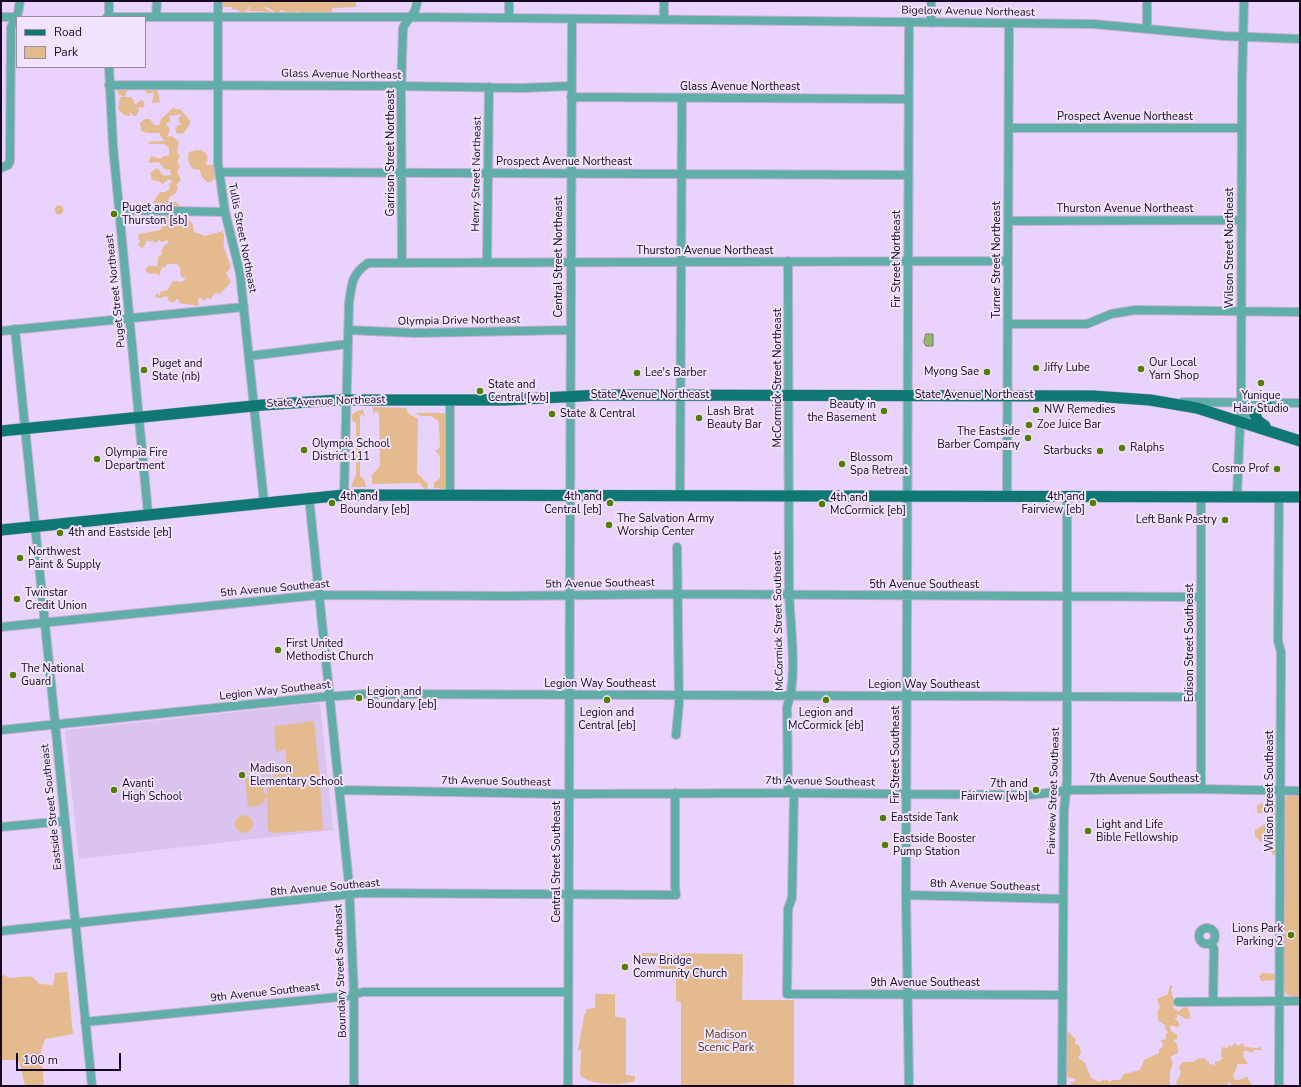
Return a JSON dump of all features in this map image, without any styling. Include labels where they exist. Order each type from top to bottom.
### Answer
[{"type":"main road","name":"State Avenue Northeast","points":[[1,431],[254,406],[348,400],[524,400],[570,396],[681,395],[1008,395],[1112,396],[1169,402]]},
{"type":"main road","points":[[1169,402],[1239,420],[1300,440]]},
{"type":"main road","points":[[1266,405],[1256,412],[1256,418],[1261,424],[1282,434]]},
{"type":"main road","points":[[1,530],[148,513],[308,497],[344,495],[571,494],[1300,497]]},
{"type":"street","points":[[17,16],[19,12],[20,1]]},
{"type":"street","points":[[108,16],[109,1]]},
{"type":"street","points":[[156,16],[157,1]]},
{"type":"street","name":"Tullis Street Northeast","points":[[218,1],[218,151],[225,212],[240,273],[264,502]]},
{"type":"street","name":"Garrison Street Northeast","points":[[402,262],[401,172],[403,28],[406,21],[416,12],[417,1]]},
{"type":"street","points":[[509,18],[510,1]]},
{"type":"street","points":[[664,1],[664,20]]},
{"type":"street","points":[[930,1],[930,23]]},
{"type":"street","points":[[1147,1],[1147,28]]},
{"type":"street","name":"Wilson Street Northeast","points":[[1238,496],[1239,420],[1241,402],[1241,220],[1244,1]]},
{"type":"street","name":"Bigelow Avenue Northeast","points":[[146,16],[411,17],[1093,24],[1243,37],[1300,39]]},
{"type":"street","points":[[1,17],[16,17],[11,27],[10,161],[5,167]]},
{"type":"street","name":"Central Street Northeast","points":[[571,494],[570,174],[572,19]]},
{"type":"street","name":"Fir Street Northeast","points":[[908,495],[907,395],[909,22]]},
{"type":"street","name":"Turner Street Northeast","points":[[1007,496],[1009,24]]},
{"type":"street","name":"Puget Street Northeast","points":[[109,68],[111,123],[148,513]]},
{"type":"street","name":"Glass Avenue Northeast","points":[[109,85],[561,88],[572,86]]},
{"type":"street","name":"Henry Street Northeast","points":[[487,262],[489,87]]},
{"type":"street","name":"Glass Avenue Northeast","points":[[572,96],[908,99]]},
{"type":"street","points":[[680,495],[682,98]]},
{"type":"street","name":"Prospect Avenue Northeast","points":[[1009,128],[1242,128]]},
{"type":"street","name":"Prospect Avenue Northeast","points":[[220,172],[908,175]]},
{"type":"street","points":[[119,210],[225,212]]},
{"type":"street","name":"Thurston Avenue Northeast","points":[[1008,221],[1241,220]]},
{"type":"street","name":"McCormick Street Northeast","points":[[788,261],[789,495]]},
{"type":"street","name":"Thurston Avenue Northeast","points":[[348,330],[352,280],[359,270],[368,263],[1008,261]]},
{"type":"street","points":[[1,331],[244,308]]},
{"type":"street","points":[[1008,324],[1087,324],[1111,314],[1135,310],[1300,312]]},
{"type":"street","name":"Eastside Street Southeast","points":[[15,330],[92,1086]]},
{"type":"street","points":[[344,495],[348,400],[348,330]]},
{"type":"street","name":"Olympia Drive Northeast","points":[[348,330],[415,333],[570,330]]},
{"type":"street","points":[[249,356],[348,344]]},
{"type":"street","points":[[450,400],[450,494]]},
{"type":"street","name":"State Avenue Northeast","points":[[1169,402],[1300,404]]},
{"type":"street","name":"State Avenue Northeast","points":[[1266,405],[1300,404]]},
{"type":"street","points":[[1239,420],[1254,408],[1266,405]]},
{"type":"street","name":"Central Street Southeast","points":[[568,1086],[571,494]]},
{"type":"street","name":"McCormick Street Southeast","points":[[787,994],[788,909],[792,898],[791,793],[787,707],[791,696],[792,645],[789,595],[789,495]]},
{"type":"street","name":"Fir Street Southeast","points":[[908,495],[906,895],[909,1086]]},
{"type":"street","name":"Fairview Street Southeast","points":[[1062,1086],[1063,899],[1067,697],[1067,496]]},
{"type":"street","name":"Edison Street Southeast","points":[[1201,496],[1201,789]]},
{"type":"street","name":"Wilson Street Southeast","points":[[1279,496],[1278,641],[1281,652],[1279,1086]]},
{"type":"street","name":"Boundary Street Southeast","points":[[308,497],[340,790],[349,895],[354,994],[354,1086]]},
{"type":"street","points":[[676,735],[679,594],[677,583],[677,547]]},
{"type":"street","name":"5th Avenue Southeast","points":[[1,627],[319,595],[679,594],[1200,597]]},
{"type":"street","name":"Legion Way Southeast","points":[[1,730],[330,696],[367,694],[791,696],[907,695],[1201,698]]},
{"type":"street","name":"7th Avenue Southeast","points":[[340,790],[560,794],[791,793],[1030,795],[1065,791],[1201,789],[1280,792],[1300,791]]},
{"type":"street","name":"8th Avenue Southeast","points":[[1,931],[349,895],[676,895],[675,793]]},
{"type":"street","points":[[1,827],[65,821]]},
{"type":"street","name":"8th Avenue Southeast","points":[[906,895],[1063,899]]},
{"type":"street","points":[[1211,943],[1214,949],[1213,1002]]},
{"type":"street","name":"9th Avenue Southeast","points":[[85,1022],[363,992],[568,992]]},
{"type":"street","name":"9th Avenue Southeast","points":[[787,994],[1063,995]]},
{"type":"street","points":[[1178,1002],[1300,1001]]},
{"type":"shaded area","name":"Myong Sae","points":[[926,334],[933,334],[933,346],[926,346],[924,343]]},
{"type":"shaded area","name":"Madison Elementary School","points":[[320,703],[333,830],[79,859],[65,730]]},
{"type":"green space","points":[[221,1],[356,1],[356,7],[333,8],[331,13],[326,14],[318,13],[316,15],[305,15],[297,11],[290,15],[282,10],[277,14],[265,7],[263,7],[272,12],[249,11],[250,7],[248,7],[249,9],[246,10],[248,13],[245,11],[245,14],[242,12],[241,15],[240,11],[237,13],[239,10],[231,9],[232,7],[221,7]]},
{"type":"green space","points":[[148,87],[157,88],[160,102],[152,103],[154,92],[148,94],[145,90]]},
{"type":"green space","points":[[118,89],[131,89],[126,92],[124,97],[118,94]]},
{"type":"green space","points":[[120,97],[131,97],[136,105],[142,100],[145,104],[143,108],[138,107],[139,111],[136,116],[133,116],[130,112],[130,116],[124,115],[118,109]]},
{"type":"green space","points":[[173,108],[181,110],[191,122],[184,133],[177,134],[175,128],[178,125],[181,125],[178,119],[182,114],[169,116],[171,121],[166,124],[170,129],[167,137],[172,136],[179,142],[177,152],[180,156],[177,162],[180,167],[177,171],[181,180],[176,185],[178,188],[176,193],[169,197],[168,202],[174,201],[179,204],[181,210],[177,215],[188,218],[193,225],[194,232],[205,236],[223,231],[224,248],[231,267],[226,273],[231,282],[220,294],[215,293],[211,299],[206,298],[205,301],[198,297],[199,306],[179,303],[179,300],[177,299],[173,303],[167,300],[169,297],[164,296],[162,298],[157,298],[155,296],[157,293],[160,296],[160,292],[167,290],[173,281],[182,282],[186,278],[181,277],[180,268],[177,264],[167,264],[165,268],[162,267],[159,276],[156,273],[149,274],[145,270],[148,266],[157,266],[158,257],[162,254],[161,252],[164,246],[168,243],[168,240],[162,242],[158,240],[158,242],[153,243],[153,240],[150,242],[147,240],[144,247],[141,248],[138,244],[140,241],[138,237],[139,234],[160,230],[165,222],[156,219],[153,202],[160,192],[165,192],[170,189],[169,184],[173,181],[169,179],[162,184],[159,181],[152,180],[150,173],[157,168],[164,176],[171,175],[170,169],[166,170],[158,162],[148,163],[151,156],[161,159],[162,157],[169,155],[169,148],[164,144],[149,144],[148,142],[164,141],[159,133],[147,133],[141,131],[140,123],[145,119],[150,119],[154,125],[159,125],[161,119]]},
{"type":"green space","points":[[196,150],[204,151],[207,154],[207,162],[205,162],[207,165],[215,164],[218,175],[211,182],[207,182],[201,176],[200,170],[193,169],[189,163],[189,152]]},
{"type":"green space","points":[[57,206],[61,206],[63,210],[61,214],[57,214],[55,212],[55,208]]},
{"type":"green space","points":[[372,407],[406,408],[408,413],[418,419],[417,473],[428,484],[427,489],[425,490],[420,483],[372,484],[372,475],[380,466],[379,414],[376,411],[374,414]]},
{"type":"green space","points":[[363,410],[365,417],[362,414],[360,416],[360,476],[364,479],[366,487],[351,487],[356,474],[356,422],[353,422],[351,414]]},
{"type":"green space","points":[[415,413],[444,413],[446,417],[445,489],[434,488],[434,483],[440,478],[440,456],[435,451],[440,448],[439,422],[431,416],[421,416]]},
{"type":"green space","points":[[314,721],[323,830],[273,833],[268,830],[267,797],[262,805],[248,807],[245,779],[261,778],[263,789],[267,796],[267,784],[270,778],[275,774],[286,770],[286,749],[276,752],[274,726]]},
{"type":"green space","points":[[1300,796],[1300,997],[1287,995],[1284,991],[1284,839],[1277,861],[1275,861],[1275,854],[1273,855],[1268,845],[1261,842],[1255,836],[1255,830],[1265,824],[1265,820],[1272,817],[1271,813],[1257,813],[1257,805],[1263,803],[1266,809],[1269,809],[1265,804],[1275,799],[1278,808],[1285,797]]},
{"type":"green space","points":[[240,815],[248,815],[253,820],[251,831],[248,833],[240,833],[235,828],[235,820]]},
{"type":"green space","name":"Madison Scenic Park","points":[[633,953],[743,954],[742,1000],[794,1000],[794,1086],[681,1086],[681,1002],[676,1001],[676,975],[670,975],[670,969],[662,969],[658,967],[658,961],[633,961]]},
{"type":"green space","points":[[67,972],[73,1034],[45,1039],[41,1050],[44,1086],[25,1086],[19,1060],[1,1060],[1,974],[10,978],[31,976],[40,984],[53,985],[55,973]]},
{"type":"green space","points":[[1263,973],[1274,974],[1276,980],[1261,981],[1259,976]]},
{"type":"green space","points":[[1170,985],[1173,986],[1171,990],[1175,1004],[1173,1007],[1179,1011],[1184,1007],[1188,1008],[1191,1018],[1185,1019],[1177,1014],[1177,1018],[1174,1018],[1178,1021],[1180,1026],[1176,1027],[1172,1025],[1170,1027],[1171,1031],[1177,1035],[1177,1039],[1173,1040],[1176,1043],[1178,1053],[1170,1057],[1173,1063],[1170,1072],[1170,1086],[1071,1086],[1071,1082],[1075,1082],[1075,1079],[1068,1077],[1061,1064],[1067,1057],[1064,1054],[1064,1042],[1067,1039],[1065,1032],[1067,1031],[1076,1039],[1075,1044],[1079,1045],[1081,1052],[1078,1058],[1085,1063],[1091,1078],[1099,1082],[1105,1080],[1110,1082],[1112,1080],[1120,1080],[1124,1074],[1140,1070],[1144,1060],[1159,1053],[1159,1049],[1162,1048],[1163,1044],[1161,1040],[1166,1039],[1166,1034],[1168,1032],[1164,1028],[1166,1026],[1158,1020],[1158,1010],[1160,1008],[1157,999],[1168,994]]},
{"type":"green space","points":[[595,994],[615,994],[615,1017],[626,1018],[626,1075],[635,1076],[635,1081],[622,1084],[606,1084],[585,1079],[580,1075],[581,1050],[578,1050],[584,1016],[587,1009],[595,1008]]},
{"type":"green space","points":[[1234,1043],[1238,1046],[1243,1043],[1244,1047],[1261,1047],[1262,1050],[1254,1050],[1254,1052],[1244,1051],[1243,1056],[1248,1064],[1238,1064],[1233,1076],[1235,1080],[1243,1079],[1247,1076],[1252,1086],[1231,1086],[1231,1083],[1227,1082],[1229,1086],[1178,1086],[1176,1083],[1181,1073],[1179,1066],[1183,1062],[1194,1062],[1197,1059],[1204,1058],[1210,1064],[1215,1065],[1215,1061],[1218,1062],[1223,1058],[1221,1056],[1222,1047],[1228,1048],[1228,1045],[1232,1047]]},
{"type":"place","name":"Puget and Thurston [sb]","points":[[114,214]]},
{"type":"place","name":"Jiffy Lube","points":[[1036,368]]},
{"type":"place","name":"Our Local Yarn Shop","points":[[1141,369]]},
{"type":"place","name":"Puget and State (nb)","points":[[144,370]]},
{"type":"place","name":"Myong Sae","points":[[987,372]]},
{"type":"place","name":"Lee's Barber","points":[[637,373]]},
{"type":"place","name":"Yunique Hair Studio","points":[[1261,383]]},
{"type":"place","name":"State and Central [wb]","points":[[480,391]]},
{"type":"place","name":"NW Remedies","points":[[1036,410]]},
{"type":"place","name":"Beauty in the Basement","points":[[884,411]]},
{"type":"place","name":"State & Central","points":[[552,414]]},
{"type":"place","name":"Lash Brat Beauty Bar","points":[[699,418]]},
{"type":"place","name":"Zoe Juice Bar","points":[[1029,425]]},
{"type":"place","name":"The Eastside Barber Company","points":[[1028,438]]},
{"type":"place","name":"Ralphs","points":[[1122,448]]},
{"type":"place","name":"Olympia School District 111","points":[[304,450]]},
{"type":"place","name":"Starbucks","points":[[1100,451]]},
{"type":"place","name":"Olympia Fire Department","points":[[97,459]]},
{"type":"place","name":"Blossom Spa Retreat","points":[[842,464]]},
{"type":"place","name":"Cosmo Prof","points":[[1277,469]]},
{"type":"place","name":"4th and Boundary [eb]","points":[[332,503]]},
{"type":"place","name":"4th and Central [eb]","points":[[610,503]]},
{"type":"place","name":"4th and Fairview [eb]","points":[[1093,503]]},
{"type":"place","name":"4th and McCormick [eb]","points":[[822,504]]},
{"type":"place","name":"Left Bank Pastry","points":[[1225,520]]},
{"type":"place","name":"The Salvation Army Worship Center","points":[[609,525]]},
{"type":"place","name":"4th and Eastside [eb]","points":[[60,533]]},
{"type":"place","name":"Northwest Paint & Supply","points":[[20,558]]},
{"type":"place","name":"Twinstar Credit Union","points":[[17,599]]},
{"type":"place","name":"First United Methodist Church","points":[[278,650]]},
{"type":"place","name":"The National Guard","points":[[13,675]]},
{"type":"place","name":"Legion and Boundary [eb]","points":[[359,698]]},
{"type":"place","name":"Legion and Central [eb]","points":[[607,700]]},
{"type":"place","name":"Legion and McCormick [eb]","points":[[826,700]]},
{"type":"place","name":"Madison Elementary School","points":[[242,775]]},
{"type":"place","name":"Avanti High School","points":[[114,790]]},
{"type":"place","name":"7th and Fairview [wb]","points":[[1036,790]]},
{"type":"place","name":"Eastside Tank","points":[[883,818]]},
{"type":"place","name":"Light and Life Bible Fellowship","points":[[1088,831]]},
{"type":"place","name":"Eastside Booster Pump Station","points":[[885,845]]},
{"type":"place","name":"Lions Park Parking 2","points":[[1291,935]]},
{"type":"place","name":"New Bridge Community Church","points":[[625,967]]}]
